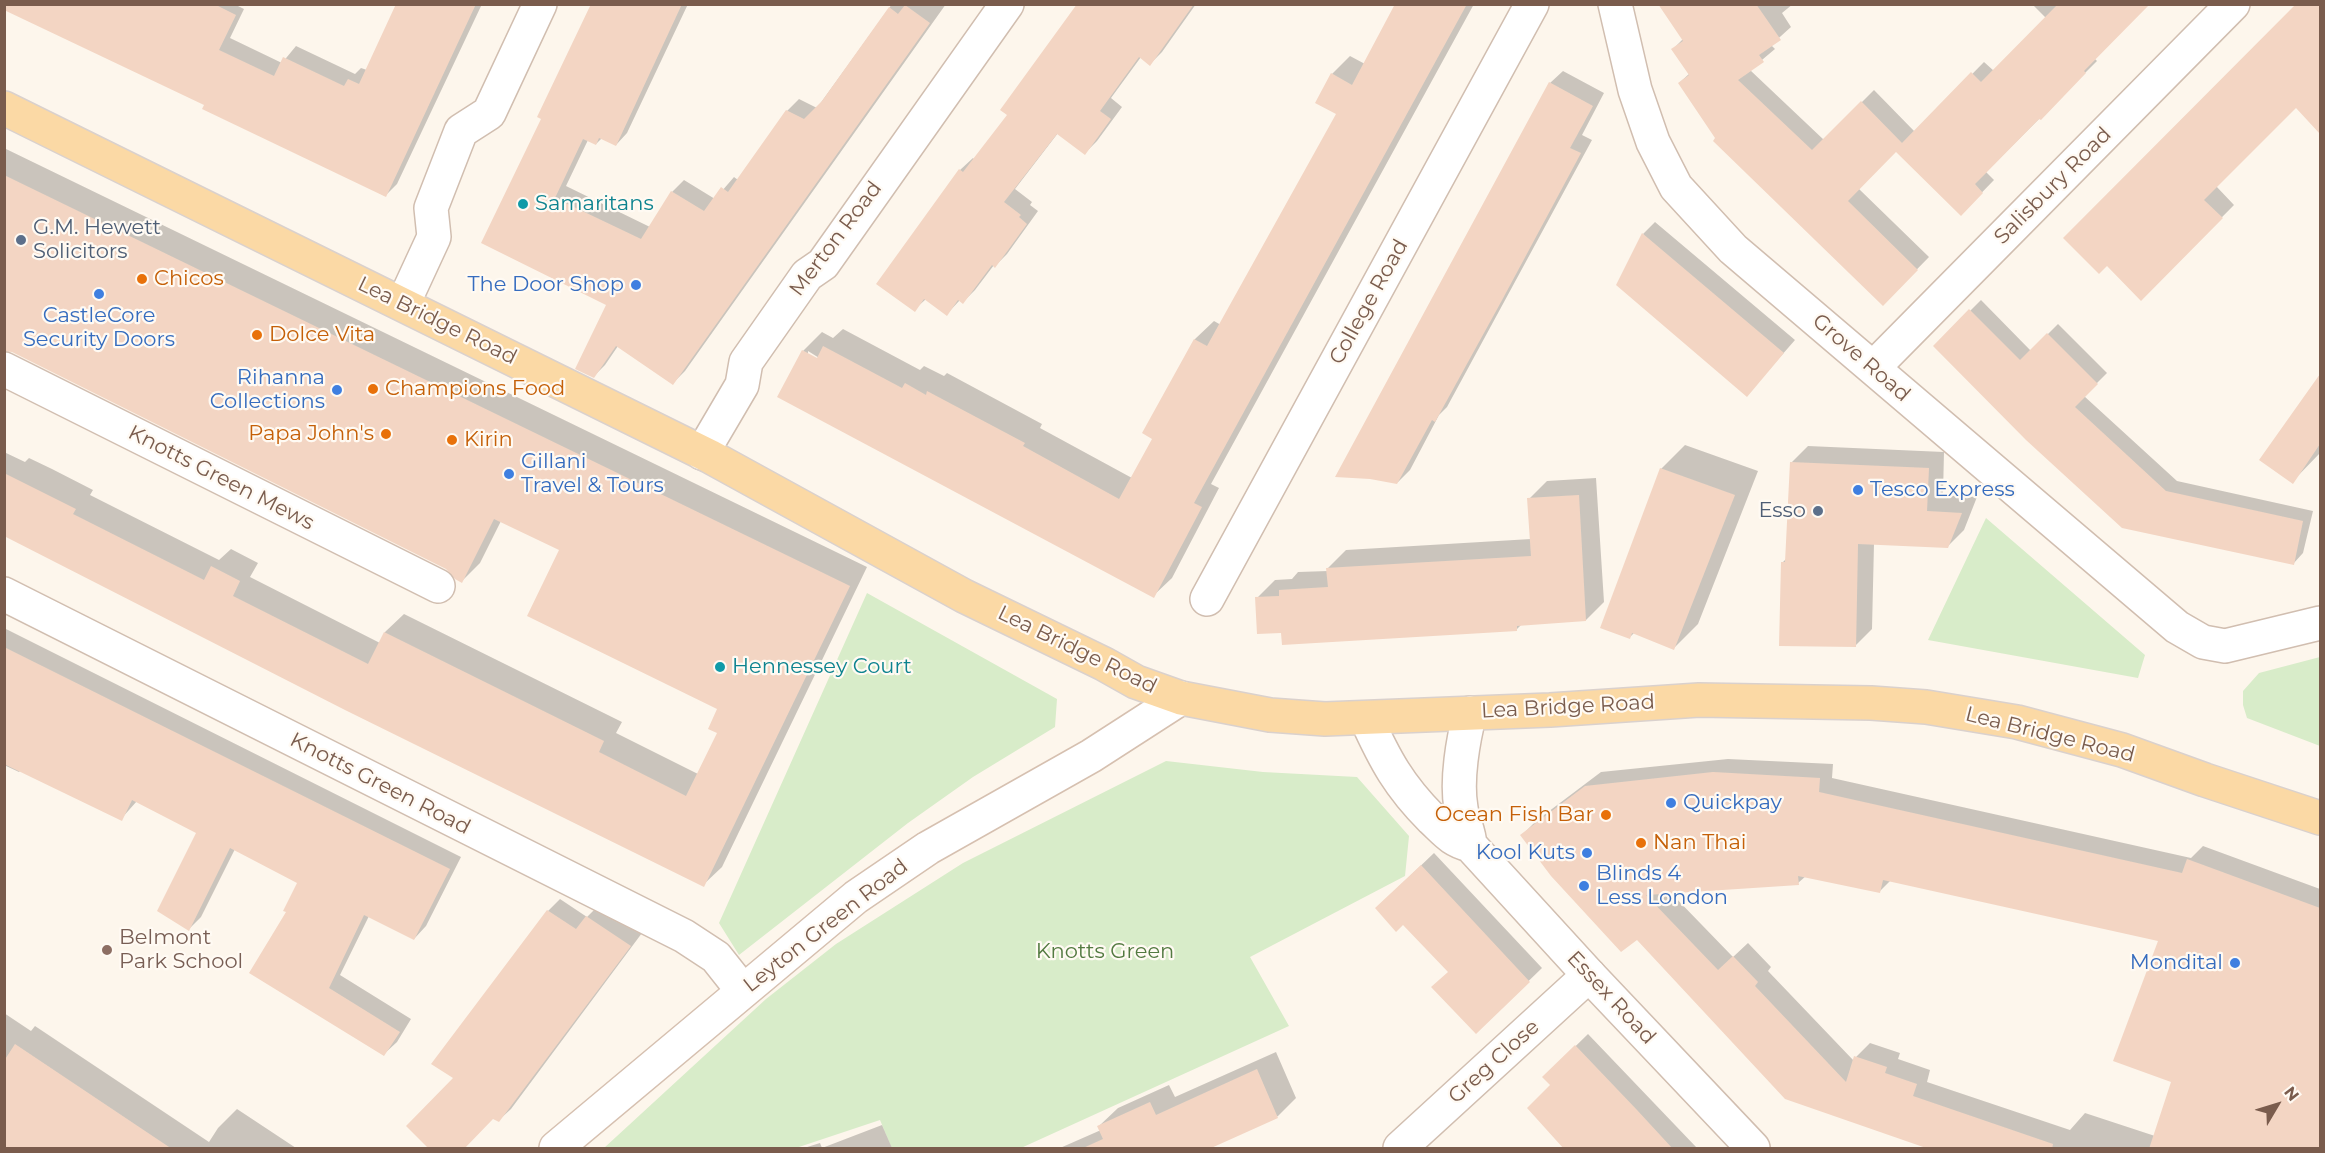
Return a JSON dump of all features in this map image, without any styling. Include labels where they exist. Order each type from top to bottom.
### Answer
[{"type":"main road","name":"Lea Bridge Road","points":[[4,108],[702,453],[964,596],[1136,682],[1181,698],[1286,717],[1366,718],[1699,700],[1871,703],[1926,707],[2017,722],[2122,750],[2320,819]]},
{"type":"street","points":[[403,304],[434,237],[431,208],[461,131],[489,113],[540,4]]},
{"type":"street","name":"Merton Road","points":[[702,453],[741,385],[746,362],[807,275],[823,264],[1007,4]]},
{"type":"street","name":"College Road","points":[[1207,599],[1532,4]]},
{"type":"street","name":"Grove Road","points":[[1615,4],[1635,90],[1653,142],[1676,187],[1733,249],[2177,627],[2203,642],[2225,646],[2320,623]]},
{"type":"street","name":"Salisbury Road","points":[[1873,368],[2233,4]]},
{"type":"street","name":"Knotts Green Mews","points":[[4,369],[438,586]]},
{"type":"street","name":"Knotts Green Road","points":[[4,594],[684,936],[716,957],[743,991]]},
{"type":"street","name":"Leyton Green Road","points":[[556,1149],[856,897],[928,848],[1091,756],[1181,698]]},
{"type":"street","name":"Essex Road","points":[[1470,713],[1463,739],[1460,805],[1462,819],[1469,830],[1470,845]]},
{"type":"street","name":"Essex Road","points":[[1366,718],[1391,769],[1413,800],[1454,840],[1470,845],[1753,1149]]},
{"type":"street","name":"Greg Close","points":[[1400,1149],[1589,975]]},
{"type":"green space","points":[[1986,518],[2145,655],[2138,678],[1928,640]]},
{"type":"green space","points":[[867,593],[1057,699],[1055,727],[973,777],[908,823],[739,955],[719,923]]},
{"type":"green space","points":[[2320,657],[2320,746],[2247,718],[2243,705],[2243,691],[2259,673]]},
{"type":"green space","name":"Knotts Green","points":[[1166,761],[1263,772],[1357,777],[1409,836],[1405,876],[1250,957],[1289,1026],[1021,1148],[892,1148],[880,1120],[796,1148],[604,1148],[766,999],[836,944],[963,863]]},
{"type":"building","points":[[4,4],[214,4],[236,15],[219,50],[274,76],[283,57],[344,86],[348,79],[359,84],[396,4],[476,4],[386,197],[202,109],[204,105],[4,10]]},
{"type":"building","points":[[591,4],[682,4],[616,146],[599,138],[596,145],[583,139],[555,198],[641,239],[671,191],[704,211],[721,187],[728,192],[786,110],[804,119],[822,101],[889,7],[898,14],[905,5],[930,23],[673,385],[616,346],[594,378],[575,369],[606,305],[481,243],[541,119],[537,117]]},
{"type":"building","points":[[1077,4],[1194,4],[1150,66],[1139,57],[1100,111],[1111,119],[1085,155],[1057,134],[1004,202],[1021,215],[1019,217],[1027,224],[995,268],[992,265],[963,304],[958,300],[947,316],[924,299],[915,312],[876,284],[959,169],[963,172],[1007,115],[1000,110]]},
{"type":"building","points":[[1395,4],[1467,4],[1194,503],[1202,507],[1154,598],[777,397],[802,350],[817,358],[823,346],[902,388],[905,383],[926,395],[927,391],[1025,443],[1023,446],[1119,499],[1152,439],[1142,433],[1194,339],[1207,346],[1336,114],[1315,103],[1331,73],[1352,85]]},
{"type":"building","points":[[1658,4],[1756,4],[1781,40],[1759,55],[1764,62],[1738,80],[1812,150],[1861,101],[1902,143],[1971,72],[1981,82],[2058,4],[2150,4],[2084,71],[2086,73],[2041,120],[2039,119],[1975,184],[1983,193],[1961,216],[1896,152],[1848,201],[1918,270],[1883,306],[1713,141],[1715,138],[1678,83],[1689,75],[1671,49],[1683,41]]},
{"type":"building","points":[[2296,4],[2320,4],[2320,134],[2296,108],[2204,200],[2223,218],[2141,301],[2107,266],[2099,274],[2063,238]]},
{"type":"building","points":[[1549,82],[1593,106],[1570,148],[1581,153],[1501,302],[1435,422],[1432,420],[1397,484],[1370,479],[1335,477]]},
{"type":"building","points":[[4,175],[850,586],[704,887],[345,710],[4,536],[4,473],[76,509],[73,514],[204,580],[211,566],[240,581],[233,596],[368,664],[384,632],[604,741],[599,752],[686,796],[717,733],[708,729],[717,709],[527,616],[559,550],[494,519],[462,583],[446,569],[12,352],[4,351]]},
{"type":"building","points":[[1642,233],[1784,353],[1747,397],[1616,285]]},
{"type":"building","points":[[1969,309],[2020,360],[2047,333],[2098,384],[2075,407],[2166,491],[2303,521],[2294,565],[2122,528],[2026,440],[1933,346]]},
{"type":"building","points":[[2320,374],[2320,444],[2293,484],[2259,460]]},
{"type":"building","name":"Tesco Express","points":[[1790,462],[1929,468],[1927,511],[1962,513],[1948,548],[1858,544],[1856,647],[1779,646],[1781,562],[1785,562]]},
{"type":"building","points":[[1660,468],[1735,495],[1674,650],[1632,633],[1630,639],[1600,628]]},
{"type":"building","points":[[1579,495],[1586,621],[1517,626],[1517,631],[1282,645],[1281,633],[1257,634],[1255,597],[1279,596],[1279,590],[1328,587],[1326,568],[1531,556],[1527,498]]},
{"type":"building","points":[[4,647],[450,869],[414,940],[364,915],[329,988],[400,1032],[384,1056],[249,973],[286,912],[283,911],[297,883],[230,848],[189,931],[157,911],[196,833],[132,800],[122,821],[4,764]]},
{"type":"building","points":[[1713,772],[1820,778],[1819,792],[2182,873],[2187,859],[2320,908],[2320,1149],[2149,1149],[2171,1082],[2113,1061],[2158,941],[1883,880],[1880,893],[1798,876],[1799,885],[1646,895],[1718,970],[1733,956],[1758,982],[1755,986],[1846,1082],[1854,1056],[1887,1067],[1885,1073],[1917,1084],[1913,1096],[2053,1144],[2052,1149],[1929,1149],[1785,1099],[1637,940],[1621,952],[1551,876],[1520,835],[1585,786]]},
{"type":"building","points":[[1421,865],[1530,982],[1476,1034],[1431,987],[1448,972],[1403,925],[1396,932],[1375,908]]},
{"type":"building","points":[[547,910],[576,929],[586,916],[631,946],[499,1122],[493,1119],[464,1149],[429,1149],[406,1126],[453,1078],[431,1064]]},
{"type":"building","points":[[15,1044],[172,1149],[4,1149],[4,1061]]},
{"type":"building","points":[[1575,1045],[1673,1149],[1564,1149],[1527,1108],[1550,1085],[1542,1077]]},
{"type":"building","points":[[1257,1069],[1278,1118],[1209,1149],[1081,1149],[1103,1139],[1097,1126],[1150,1102],[1156,1115]]},
{"type":"place","name":"Samaritans","points":[[523,204]]},
{"type":"place","name":"G.M. Hewett Solicitors","points":[[21,240]]},
{"type":"place","name":"Chicos","points":[[142,279]]},
{"type":"place","name":"The Door Shop","points":[[636,285]]},
{"type":"place","name":"CastleCore Security Doors","points":[[99,294]]},
{"type":"place","name":"Dolce Vita","points":[[257,335]]},
{"type":"place","name":"Champions Food","points":[[373,389]]},
{"type":"place","name":"Rihanna Collections","points":[[337,390]]},
{"type":"place","name":"Papa John's","points":[[386,434]]},
{"type":"place","name":"Kirin","points":[[452,440]]},
{"type":"place","name":"Gillani Travel & Tours","points":[[509,474]]},
{"type":"place","name":"Tesco Express","points":[[1858,490]]},
{"type":"place","name":"Esso","points":[[1818,511]]},
{"type":"place","name":"Hennessey Court","points":[[720,667]]},
{"type":"place","name":"Quickpay","points":[[1671,803]]},
{"type":"place","name":"Ocean Fish Bar","points":[[1606,815]]},
{"type":"place","name":"Nan Thai","points":[[1641,843]]},
{"type":"place","name":"Kool Kuts","points":[[1587,853]]},
{"type":"place","name":"Blinds 4 Less London","points":[[1584,886]]},
{"type":"place","name":"Belmont Park School","points":[[107,950]]},
{"type":"place","name":"Mondital","points":[[2235,963]]}]
